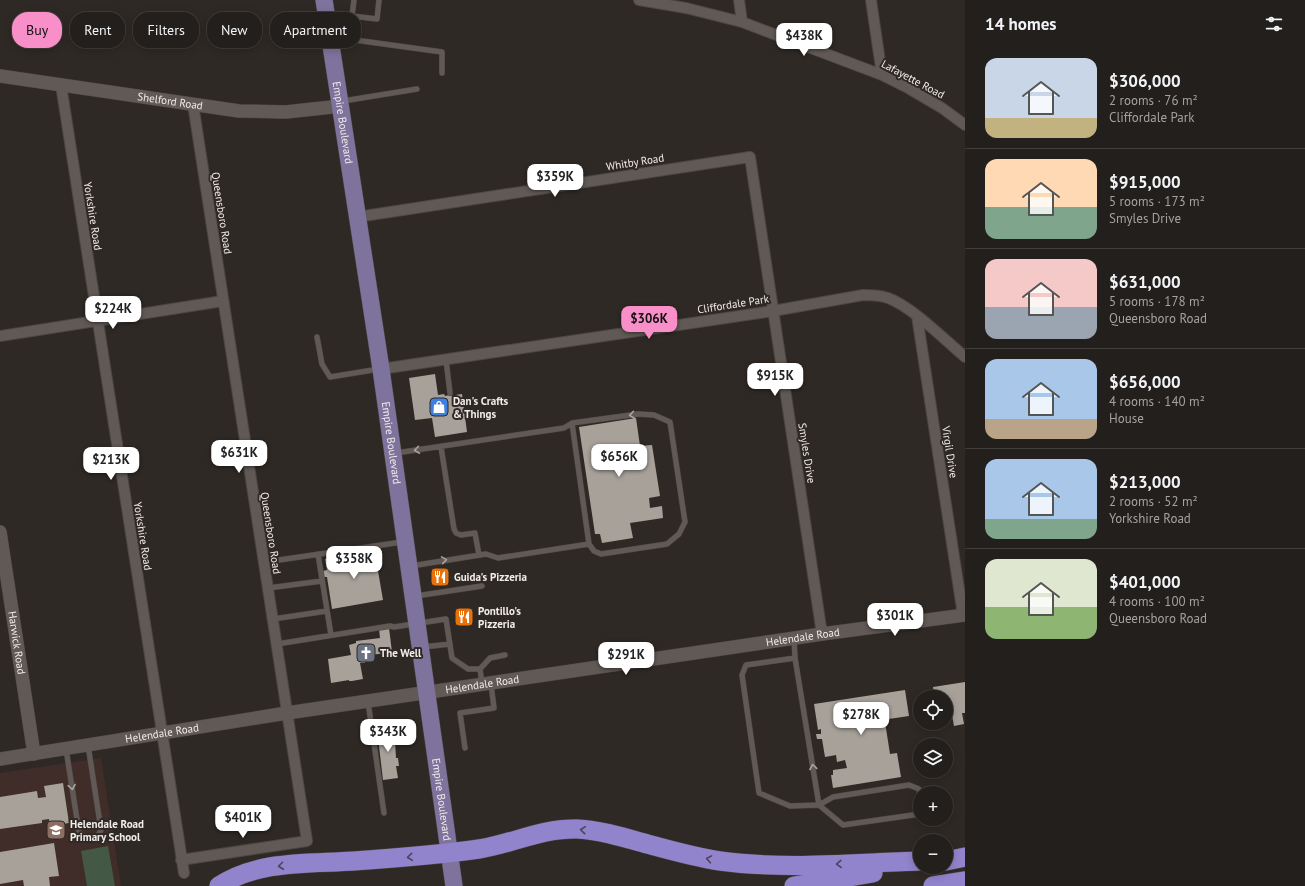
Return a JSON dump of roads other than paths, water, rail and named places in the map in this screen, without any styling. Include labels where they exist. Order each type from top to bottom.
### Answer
[{"type":"highway","points":[[219,886],[245,873],[272,867],[410,857],[488,848],[545,832],[574,829],[593,830],[613,834],[697,856],[747,864],[795,866],[913,861]]},
{"type":"highway","points":[[794,886],[913,866]]},
{"type":"highway","points":[[933,886],[965,881]]},
{"type":"main road","name":"Empire Boulevard","points":[[324,0],[326,12]]},
{"type":"main road","name":"Empire Boulevard","points":[[332,48],[381,369],[454,886]]},
{"type":"street","name":"Lafayette Road","points":[[639,0],[686,8],[742,22],[882,75],[942,108],[965,125]]},
{"type":"street","points":[[739,0],[742,22]]},
{"type":"street","points":[[871,0],[882,75]]},
{"type":"street","name":"Shelford Road","points":[[0,76],[193,104],[260,112],[300,111],[340,103]]},
{"type":"street","name":"Yorkshire Road","points":[[61,85],[184,873]]},
{"type":"street","name":"Queensboro Road","points":[[181,860],[307,840],[193,104]]},
{"type":"street","name":"Whitby Road","points":[[357,217],[750,157]]},
{"type":"street","name":"Smyles Drive","points":[[750,157],[822,634]]},
{"type":"street","name":"Cliffordale Park","points":[[381,369],[863,295],[889,298],[897,302],[917,316],[965,357]]},
{"type":"street","points":[[0,336],[223,301]]},
{"type":"street","name":"Virgil Drive","points":[[917,316],[964,615]]},
{"type":"street","name":"Harwick Road","points":[[0,532],[34,754]]},
{"type":"street","name":"Helendale Road","points":[[0,759],[162,733],[794,638],[964,615]]},
{"type":"lane","points":[[352,12],[354,0]]},
{"type":"lane","points":[[361,17],[377,19],[379,0]]},
{"type":"lane","points":[[361,37],[442,52],[442,73]]},
{"type":"lane","points":[[340,103],[417,89]]},
{"type":"lane","points":[[317,337],[322,364],[330,378],[381,369]]},
{"type":"lane","points":[[446,360],[450,392]]},
{"type":"lane","points":[[393,453],[564,428],[572,423],[638,414],[654,415],[670,422],[685,522],[679,534],[667,544],[601,554],[594,551],[589,544],[572,423]]},
{"type":"lane","points":[[441,447],[454,529],[456,533],[461,535],[475,532],[479,555]]},
{"type":"lane","points":[[279,560],[405,542]]},
{"type":"lane","points":[[409,566],[486,554],[498,558],[589,544]]},
{"type":"lane","points":[[318,554],[331,635]]},
{"type":"lane","points":[[268,588],[322,581]]},
{"type":"lane","points":[[413,596],[482,586]]},
{"type":"lane","points":[[273,619],[327,611]]},
{"type":"lane","points":[[277,644],[390,626],[394,627],[446,619],[452,658],[468,669],[480,669],[490,658],[505,655]]},
{"type":"lane","points":[[794,638],[795,658],[819,805],[843,825],[913,815]]},
{"type":"lane","points":[[420,648],[450,644]]},
{"type":"lane","points":[[795,658],[746,665],[742,675],[759,793],[790,806],[819,805],[833,797],[909,785],[913,787]]},
{"type":"lane","points":[[465,748],[460,713],[494,708],[487,684],[480,669]]},
{"type":"lane","points":[[368,702],[384,813]]},
{"type":"lane","points":[[66,748],[79,832],[88,839],[96,839],[101,830],[88,745]]},
{"type":"place","name":"Dan's Crafts & Things","points":[[439,407]]},
{"type":"place","name":"Guida's Pizzeria","points":[[440,577]]},
{"type":"place","name":"Pontillo's Pizzeria","points":[[464,617]]},
{"type":"place","name":"The Well","points":[[366,653]]},
{"type":"place","name":"Helendale Road Primary School","points":[[56,830]]}]
